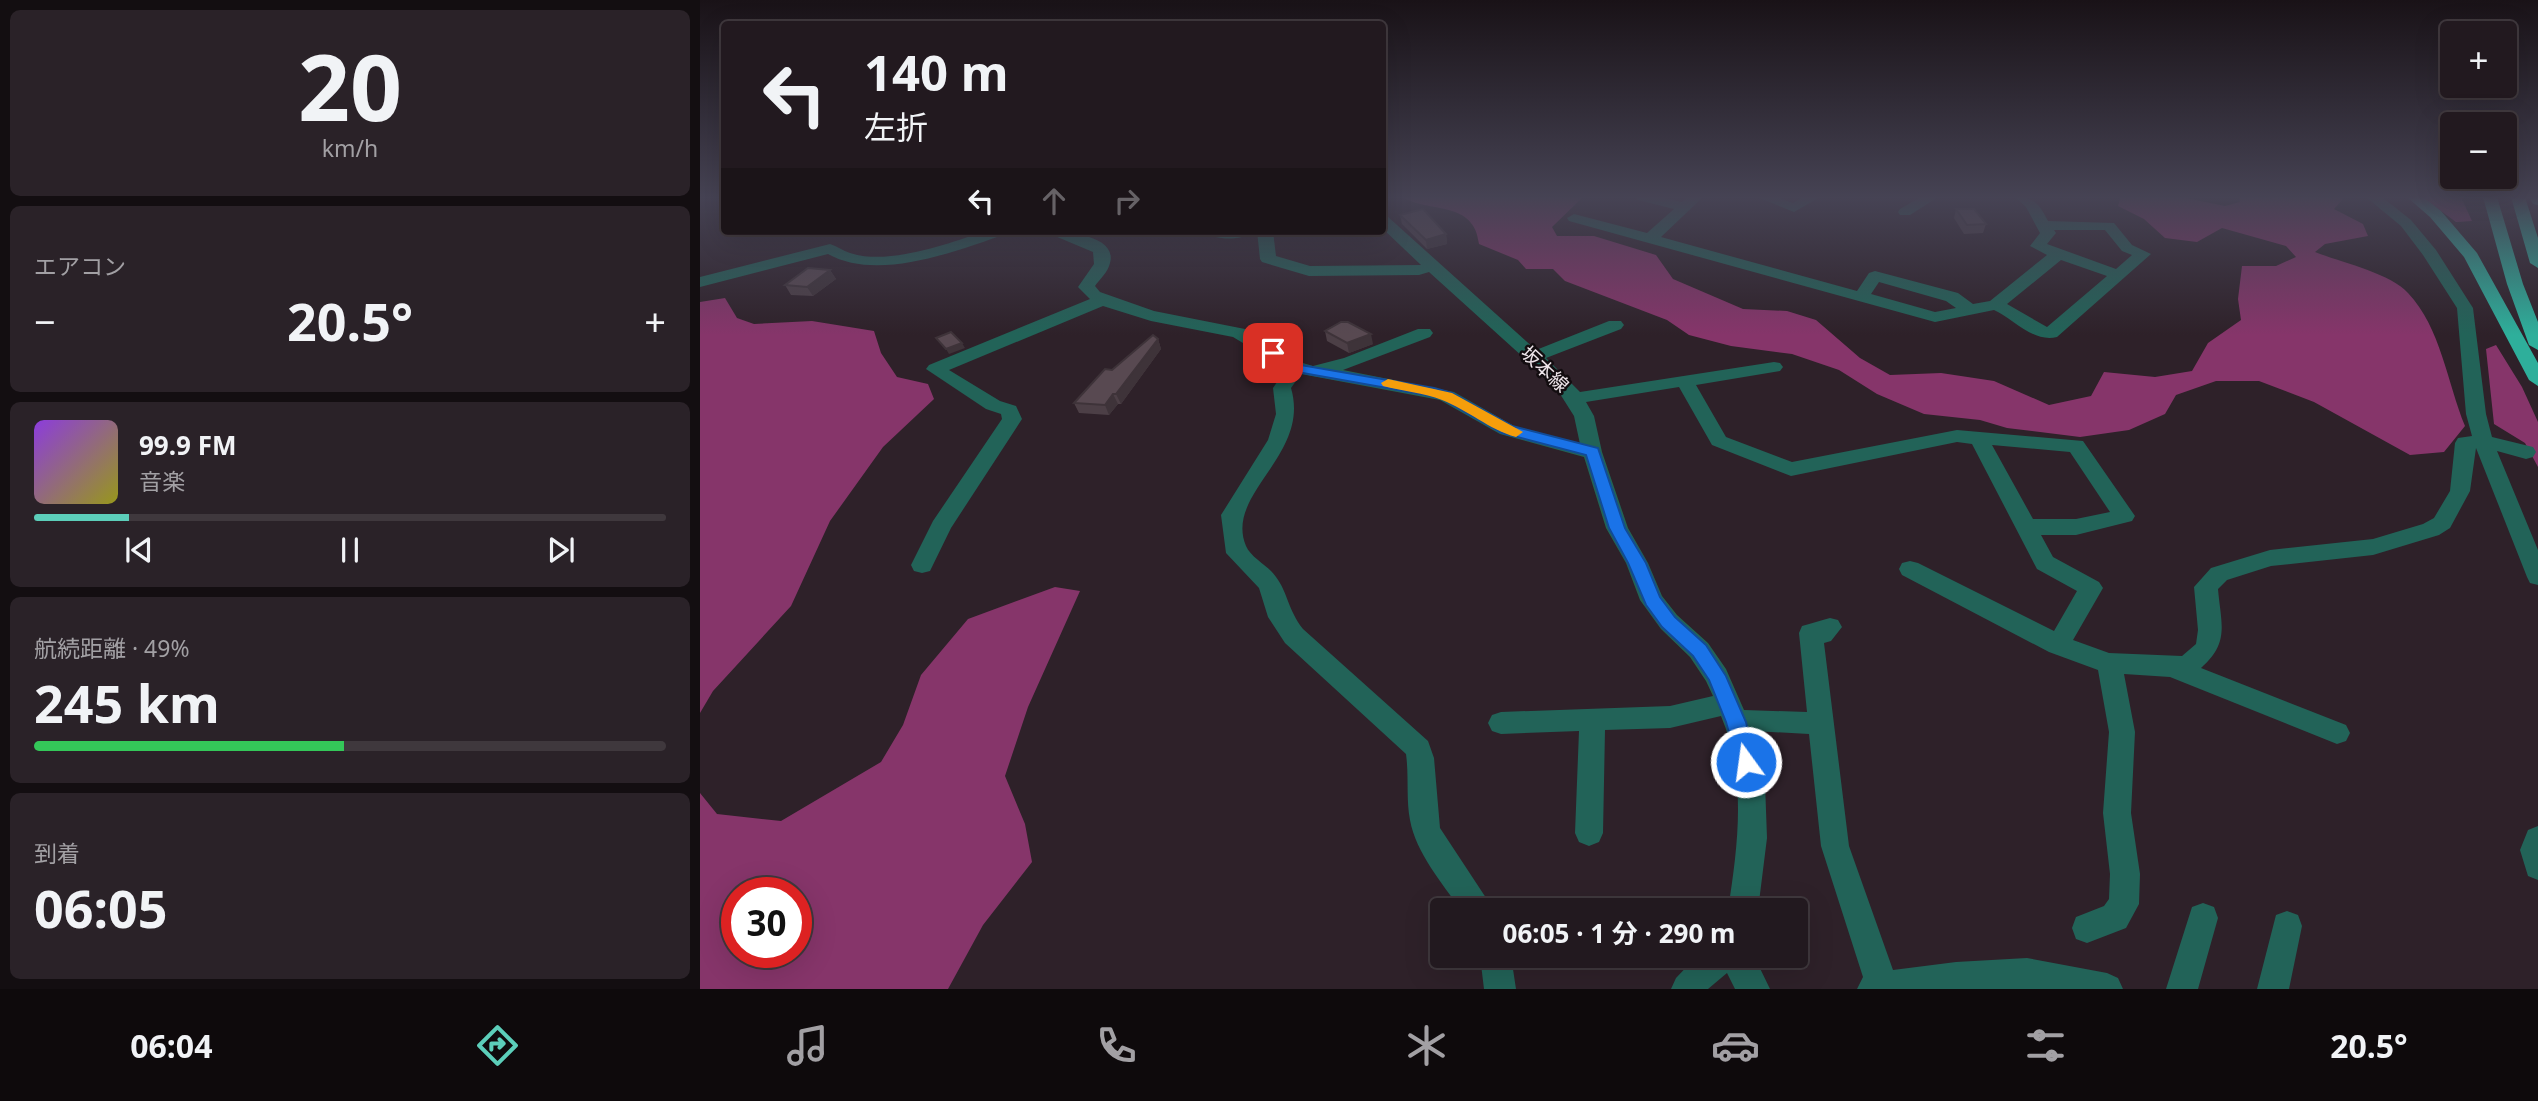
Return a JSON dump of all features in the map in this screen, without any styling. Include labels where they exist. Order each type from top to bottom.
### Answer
[{"type":"highway","points":[[2460,243],[2538,380]]},
{"type":"highway","points":[[2503,243],[2538,345]]},
{"type":"highway","points":[[2532,243],[2538,263]]},
{"type":"street","points":[[830,249],[831,243]]},
{"type":"street","points":[[700,282],[830,249],[850,259],[878,262],[965,243]]},
{"type":"street","points":[[1092,243],[1102,256],[1103,263],[1086,287],[1089,293],[1103,300],[1195,326],[1242,334],[1307,370],[1447,396],[1507,429],[1592,452]]},
{"type":"street","points":[[1266,243],[1268,259],[1309,271],[1419,270],[1433,266]]},
{"type":"street","name":"坂本線","points":[[1408,243],[1562,382],[1584,416],[1592,452],[1617,528],[1637,563],[1652,600],[1669,622],[1699,650],[1717,676],[1732,712],[1751,783],[1753,838],[1745,898]]},
{"type":"street","points":[[1665,243],[1935,317],[1995,305],[2058,254]]},
{"type":"street","points":[[2040,243],[2038,246],[2118,275]]},
{"type":"street","points":[[1995,305],[2005,308],[2042,332],[2051,333],[2143,254],[2127,248],[2123,243]]},
{"type":"street","points":[[2422,243],[2465,308],[2476,414],[2483,441],[2538,577]]},
{"type":"street","points":[[1860,297],[1875,276],[1952,297],[1971,311]]},
{"type":"street","points":[[922,565],[941,526],[1012,419],[1009,410],[993,405],[935,369],[1103,300]]},
{"type":"street","points":[[1534,357],[1615,325]]},
{"type":"street","points":[[1424,333],[1307,370],[1282,388],[1286,398],[1283,426],[1266,461],[1232,513],[1237,553],[1261,573],[1270,585],[1280,617],[1294,636],[1419,749],[1423,771],[1424,822],[1470,898]]},
{"type":"street","points":[[1574,397],[1774,367]]},
{"type":"street","points":[[1685,382],[1719,441],[1791,469],[1956,436],[2076,446],[2124,516],[2076,527],[2024,527]]},
{"type":"street","points":[[1978,437],[2045,563],[2091,588],[2058,645]]},
{"type":"street","points":[[1910,569],[2080,655],[2109,663],[2172,667],[2188,665],[2207,649],[2210,630],[2206,587],[2219,574],[2270,558],[2373,547],[2431,530],[2442,523],[2460,491],[2465,443],[2483,441],[2526,452]]},
{"type":"street","points":[[1830,627],[1822,634],[1811,634],[1835,846],[1883,988]]},
{"type":"street","points":[[2087,928],[2115,918],[2124,904],[2125,874],[2117,813],[2122,732],[2109,663]]},
{"type":"street","points":[[2172,667],[2337,733]]},
{"type":"street","points":[[1501,723],[1591,721],[1732,712],[1755,720],[1821,724]]},
{"type":"street","points":[[1589,833],[1591,721]]},
{"type":"street","points":[[2538,839],[2535,850],[2538,866]]},
{"type":"street","points":[[2182,989],[2203,918]]},
{"type":"street","points":[[2273,989],[2287,926]]},
{"type":"street","points":[[1497,968],[1500,989]]},
{"type":"street","points":[[1687,989],[1707,968]]},
{"type":"street","points":[[1742,968],[1754,989]]},
{"type":"street","points":[[1873,989],[1960,984],[2027,974],[2107,989]]},
{"type":"shaded area","points":[[1617,243],[1656,255],[1673,279],[1743,309],[1787,311],[1816,320],[1860,358],[1890,375],[1941,373],[1994,381],[2049,405],[2091,396],[2104,372],[2155,377],[2192,371],[2208,343],[2241,320],[2238,299],[2242,266],[2276,266],[2296,257],[2286,246],[2276,243],[2330,243],[2315,252],[2389,280],[2408,293],[2419,307],[2436,339],[2465,426],[2444,452],[2410,455],[2314,402],[2259,381],[2216,381],[2176,395],[2165,414],[2129,430],[2080,437],[2007,428],[1980,420],[1924,414],[1877,394],[1839,370],[1792,354],[1731,346],[1689,335],[1667,320],[1565,281],[1553,269],[1526,269],[1518,260],[1479,244]]},
{"type":"shaded area","points":[[725,298],[737,318],[754,324],[812,321],[874,331],[881,353],[897,377],[928,384],[934,399],[883,447],[830,521],[791,606],[713,691],[700,713],[700,302]]},
{"type":"shaded area","points":[[2496,345],[2522,387],[2538,422],[2538,467],[2525,443],[2494,424],[2486,349]]},
{"type":"shaded area","points":[[1055,587],[1080,591],[1028,707],[1005,776],[1025,824],[1032,862],[983,925],[948,989],[700,989],[700,793],[717,814],[781,821],[881,762],[903,725],[921,675],[968,619]]},
{"type":"building","points":[[808,268],[830,270],[807,287],[785,285]]},
{"type":"building","points":[[1341,322],[1348,322],[1371,334],[1347,343],[1325,331]]},
{"type":"building","points":[[951,332],[962,343],[946,349],[936,338]]},
{"type":"building","points":[[1153,335],[1158,339],[1105,405],[1074,403],[1105,369],[1112,370]]},
{"type":"slow traffic","points":[[1388,383],[1447,396],[1488,421],[1516,432]]},
{"type":"route","points":[[1273,353],[1297,368],[1447,396],[1488,421],[1507,429],[1576,450],[1592,452],[1617,528],[1637,563],[1652,600],[1669,622],[1699,650],[1717,676],[1736,722],[1746,762]]}]
